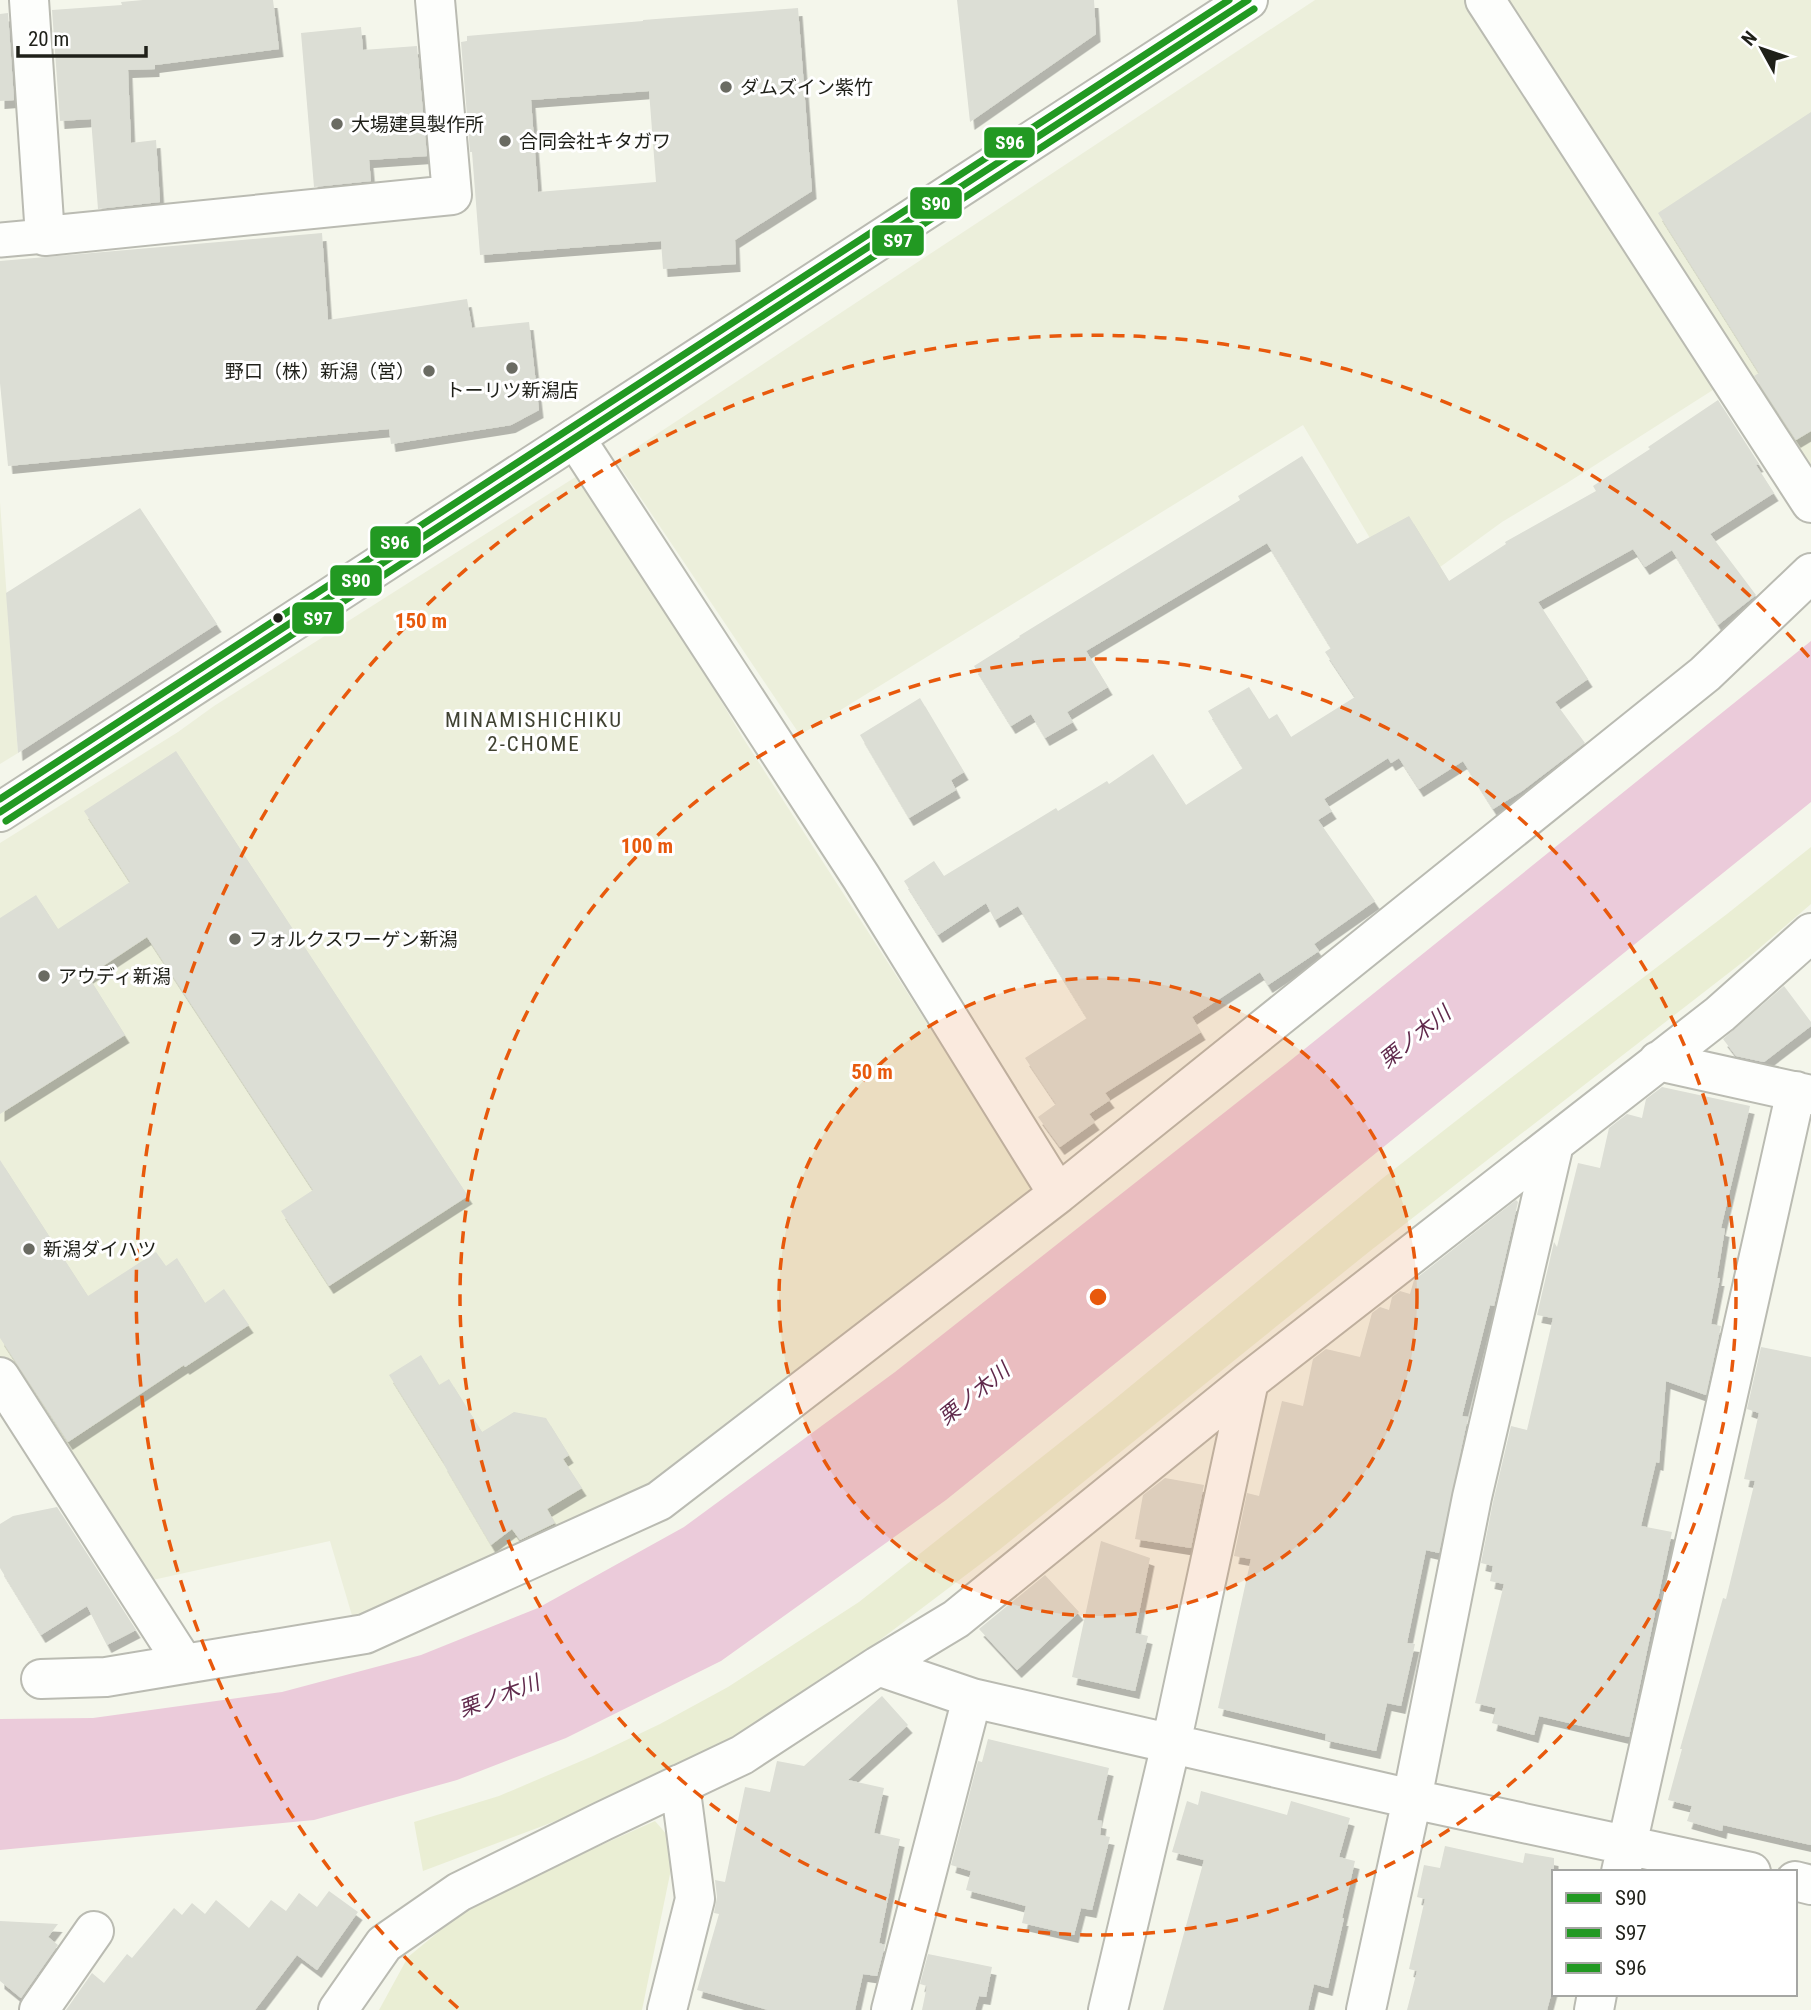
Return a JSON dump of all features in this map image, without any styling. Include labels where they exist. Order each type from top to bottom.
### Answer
[{"type":"street","points":[[29,0],[45,236]]},
{"type":"street","points":[[0,240],[452,195],[435,0]]},
{"type":"street","points":[[0,812],[1248,0]]},
{"type":"street","points":[[1485,0],[1811,503]]},
{"type":"street","points":[[575,439],[861,877],[1058,1194]]},
{"type":"street","points":[[41,1679],[106,1677],[365,1634],[659,1501],[1058,1194],[1704,674],[1811,573]]},
{"type":"street","points":[[338,2010],[384,1944],[459,1892],[742,1755],[878,1666],[956,1619],[1249,1381],[1720,1014],[1811,933]]},
{"type":"street","points":[[1624,1858],[1804,1093],[1658,1061]]},
{"type":"street","points":[[1366,2010],[1412,1799],[1472,1497],[1554,1144]]},
{"type":"street","points":[[0,1377],[184,1664]]},
{"type":"street","points":[[1108,2010],[1171,1744],[1249,1381]]},
{"type":"street","points":[[878,1666],[972,1698],[1412,1799],[1624,1858],[1733,1870]]},
{"type":"street","points":[[891,2010],[972,1698]]},
{"type":"street","points":[[667,2010],[695,1899],[680,1784]]},
{"type":"street","points":[[39,2010],[94,1931]]},
{"type":"shaded area","points":[[1315,0],[1467,0],[1716,388],[1502,522],[1403,594],[1303,425],[800,735],[616,461]]},
{"type":"shaded area","points":[[1499,0],[1811,0],[1811,474]]},
{"type":"shaded area","points":[[585,471],[743,738],[1036,1192],[660,1488],[353,1619],[330,1541],[148,1581],[0,1362],[0,843]]},
{"type":"shaded area","points":[[0,502],[18,753],[0,764]]},
{"type":"shaded area","points":[[1811,847],[1811,904],[1748,958],[1370,1251],[999,1550],[864,1652],[756,1728],[617,1798],[423,1871],[414,1822],[499,1796],[660,1724],[728,1687],[859,1602],[1110,1403],[1383,1178]]},
{"type":"shaded area","points":[[655,1821],[676,1845],[642,2010],[379,2010],[408,1957],[476,1901]]},
{"type":"water","name":"栗ノ木川","points":[[1811,641],[1811,802],[946,1500],[721,1661],[566,1738],[457,1780],[314,1820],[0,1850],[0,1719],[93,1718],[282,1692],[421,1655],[538,1608],[684,1527],[895,1372],[1286,1064]]},
{"type":"building","points":[[273,0],[279,49],[155,65],[155,69],[128,70],[131,143],[156,140],[160,202],[98,209],[91,119],[60,121],[52,10],[122,5],[121,2]]},
{"type":"building","points":[[957,0],[1094,0],[1096,34],[970,122]]},
{"type":"building","points":[[798,8],[812,191],[735,240],[736,264],[663,269],[661,241],[480,255],[461,42],[467,41],[467,36]],"holes":[[[649,91],[656,182],[538,192],[531,100]]]},
{"type":"building","points":[[8,13],[14,100],[0,101],[0,14]]},
{"type":"building","name":"大場建具製作所","points":[[361,27],[363,50],[417,46],[427,156],[369,160],[371,181],[314,187],[301,33]]},
{"type":"building","points":[[1811,112],[1811,431],[1796,440],[1754,376],[1759,373],[1658,213]]},
{"type":"building","points":[[322,233],[328,320],[467,299],[472,328],[529,322],[539,410],[511,425],[391,444],[389,429],[8,466],[0,383],[0,261]]},
{"type":"building","points":[[1718,400],[1759,464],[1756,465],[1774,493],[1710,534],[1756,595],[1718,625],[1672,550],[1645,567],[1633,549],[1538,602],[1588,679],[1555,702],[1585,743],[1522,791],[1493,809],[1463,761],[1419,789],[1399,758],[1391,763],[1388,758],[1324,799],[1332,811],[1318,820],[1375,901],[1314,944],[1319,951],[1268,985],[1260,972],[1192,1017],[1201,1032],[1105,1093],[1110,1100],[1089,1114],[1095,1122],[1060,1147],[1038,1117],[1056,1104],[1025,1058],[1087,1018],[1018,906],[995,920],[986,903],[938,935],[904,881],[934,861],[944,876],[1056,808],[1058,811],[1107,781],[1109,784],[1153,754],[1186,805],[1243,768],[1208,711],[1249,687],[1269,719],[1277,714],[1291,737],[1355,697],[1325,652],[1331,648],[1267,543],[1086,651],[1108,687],[1067,712],[1073,722],[1045,738],[1031,714],[1011,726],[974,666],[1240,500],[1238,496],[1302,456],[1357,544],[1409,516],[1449,581],[1506,544],[1505,542],[1596,491],[1593,486]]},
{"type":"building","points":[[140,508],[217,624],[18,753],[6,593]]},
{"type":"building","points":[[920,698],[964,772],[951,780],[956,790],[909,818],[860,735]]},
{"type":"building","points":[[176,751],[468,1196],[329,1286],[281,1211],[313,1190],[147,937],[88,976],[125,1035],[0,1114],[0,918],[36,895],[58,929],[130,882],[84,811]]},
{"type":"building","points":[[1784,986],[1811,1022],[1811,1026],[1764,1062],[1736,1056],[1723,1039]]},
{"type":"building","points":[[1662,1087],[1750,1106],[1721,1228],[1725,1229],[1717,1278],[1720,1278],[1711,1324],[1721,1326],[1706,1395],[1666,1381],[1659,1463],[1656,1462],[1641,1526],[1672,1532],[1629,1737],[1539,1716],[1534,1735],[1492,1723],[1496,1708],[1475,1703],[1504,1584],[1490,1581],[1493,1566],[1481,1563],[1493,1502],[1511,1426],[1527,1430],[1553,1318],[1537,1315],[1554,1242],[1557,1247],[1578,1163],[1600,1168],[1609,1128],[1627,1114],[1642,1118],[1646,1099]]},
{"type":"building","name":"新潟ダイハツ","points":[[0,1160],[88,1296],[156,1252],[166,1266],[177,1258],[205,1303],[224,1289],[249,1325],[68,1442],[0,1338]]},
{"type":"building","points":[[1516,1200],[1518,1202],[1494,1306],[1490,1305],[1462,1416],[1468,1417],[1439,1553],[1426,1550],[1407,1643],[1415,1644],[1401,1706],[1387,1703],[1376,1751],[1325,1740],[1326,1734],[1218,1708],[1251,1559],[1234,1556],[1247,1493],[1259,1496],[1282,1401],[1303,1406],[1313,1359],[1326,1349],[1360,1357],[1372,1313],[1380,1307],[1389,1310],[1392,1297],[1400,1291],[1410,1294],[1414,1280]]},
{"type":"building","points":[[1761,1347],[1811,1357],[1811,1845],[1723,1825],[1722,1831],[1687,1821],[1692,1806],[1668,1800],[1723,1598],[1726,1599],[1755,1481],[1744,1479],[1759,1413],[1747,1409]]},
{"type":"building","points":[[421,1355],[439,1385],[449,1379],[482,1432],[514,1412],[546,1418],[569,1455],[563,1459],[582,1488],[547,1509],[555,1523],[520,1540],[512,1529],[491,1545],[389,1375]]},
{"type":"building","points":[[1165,1478],[1204,1485],[1191,1548],[1135,1539],[1143,1495]]},
{"type":"building","points":[[57,1507],[136,1630],[107,1645],[87,1606],[41,1635],[0,1568],[0,1524],[13,1516]]},
{"type":"building","points":[[1101,1541],[1150,1558],[1135,1633],[1148,1636],[1135,1691],[1072,1677]]},
{"type":"building","points":[[1045,1575],[1079,1612],[1017,1670],[979,1629]]},
{"type":"building","points":[[882,1696],[908,1725],[848,1780],[884,1788],[874,1833],[900,1839],[879,1943],[885,1945],[877,1976],[863,1974],[855,2010],[768,2010],[697,1990],[719,1914],[714,1913],[717,1897],[715,1880],[725,1882],[745,1787],[770,1792],[777,1761],[804,1766]]},
{"type":"building","points":[[988,1739],[1109,1768],[1097,1820],[1102,1821],[1100,1835],[1110,1837],[1092,1910],[1081,1908],[1074,1935],[1022,1923],[1026,1906],[966,1890],[971,1871],[951,1865],[978,1761],[982,1762]]},
{"type":"building","points":[[1201,1791],[1287,1815],[1291,1801],[1350,1818],[1339,1857],[1355,1861],[1344,1918],[1328,1988],[1314,1984],[1308,2010],[1163,2010],[1204,1860],[1172,1852],[1187,1801],[1198,1805]]},
{"type":"building","points":[[1445,1846],[1523,1863],[1525,1853],[1554,1858],[1552,1991],[1547,2010],[1407,2010],[1417,1971],[1409,1969],[1425,1899],[1417,1897],[1424,1865],[1440,1868]]},
{"type":"building","points":[[329,1891],[358,1912],[317,1970],[297,1955],[255,2010],[66,2010],[92,1973],[104,1983],[127,1954],[132,1958],[174,1908],[182,1915],[192,1903],[205,1914],[216,1900],[249,1928],[271,1900],[286,1911],[299,1893],[317,1907]]},
{"type":"building","points":[[0,1921],[58,1924],[48,1937],[58,1945],[21,1998],[0,1981]]},
{"type":"building","points":[[928,1954],[992,1967],[986,1997],[979,1996],[975,2010],[922,2010],[927,1986],[920,1984]]},
{"type":"transit line","name":"S96","points":[[0,799],[1229,0]]},
{"type":"transit line","name":"S90","points":[[0,812],[1248,0]]},
{"type":"transit line","name":"S97","points":[[6,821],[1254,9]]},
{"type":"place","name":"ダムズイン紫竹","points":[[726,87]]},
{"type":"place","name":"大場建具製作所","points":[[337,124]]},
{"type":"place","name":"合同会社キタガワ","points":[[505,141]]},
{"type":"place","name":"トーリツ新潟店","points":[[512,368]]},
{"type":"place","name":"野口（株）新潟（営）","points":[[429,371]]},
{"type":"place","name":"フォルクスワーゲン新潟","points":[[235,939]]},
{"type":"place","name":"アウディ新潟","points":[[44,976]]},
{"type":"place","name":"新潟ダイハツ","points":[[29,1249]]},
{"type":"district","name":"MINAMISHICHIKU 2-CHOME","points":[[534,732]]}]
